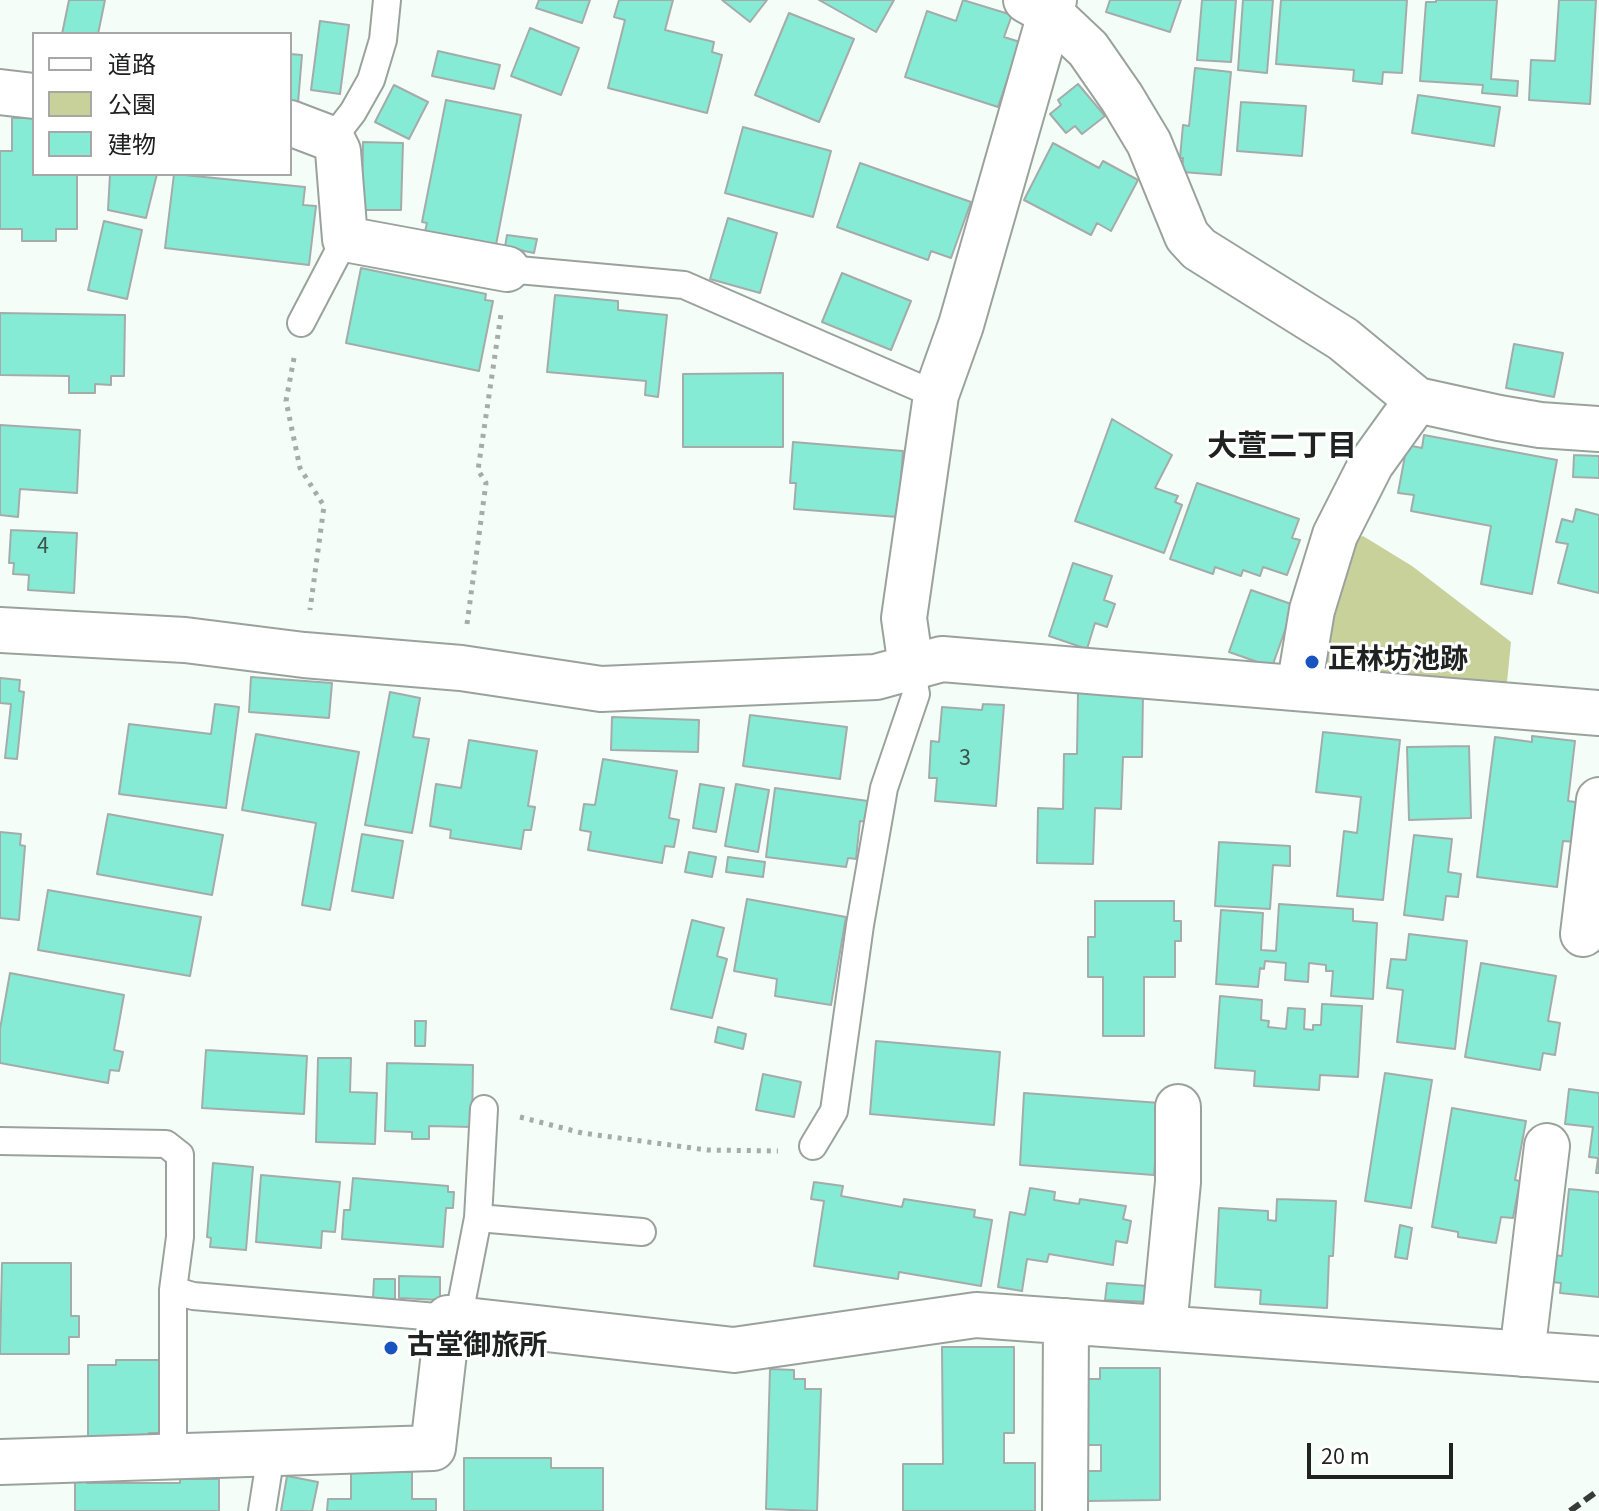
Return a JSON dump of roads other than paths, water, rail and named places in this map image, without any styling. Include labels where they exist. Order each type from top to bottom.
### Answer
[{"type":"street","points":[[911,667],[904,618],[936,395],[961,325],[1044,5]]},
{"type":"street","points":[[1044,5],[1088,49],[1122,98],[1149,143],[1187,236],[1199,249],[1343,339],[1417,400],[1540,425],[1599,429]]},
{"type":"street","points":[[0,92],[32,96]]},
{"type":"street","points":[[292,124],[332,139],[338,151],[345,239],[507,269]]},
{"type":"street","points":[[1299,688],[1312,610],[1335,535],[1371,464],[1417,400]]},
{"type":"street","points":[[0,630],[185,640],[304,655],[461,668],[601,689],[876,677],[942,659],[1599,713]]},
{"type":"street","points":[[1583,934],[1599,800]]},
{"type":"street","points":[[1164,1328],[1178,1182],[1178,1107]]},
{"type":"street","points":[[1522,1354],[1547,1146]]},
{"type":"street","points":[[0,1462],[433,1448],[453,1319],[734,1350],[976,1315],[1599,1359]]},
{"type":"street","points":[[1065,1511],[1066,1321]]},
{"type":"lane","points":[[332,139],[358,105],[371,80],[383,40],[387,0]]},
{"type":"lane","points":[[301,323],[345,239]]},
{"type":"lane","points":[[507,269],[684,285],[936,395]]},
{"type":"lane","points":[[813,1146],[834,1111],[860,925],[884,788],[916,694],[911,667]]},
{"type":"lane","points":[[173,1290],[193,1296],[453,1319],[478,1218],[484,1109]]},
{"type":"lane","points":[[0,1141],[166,1144],[180,1155],[180,1237],[173,1290],[173,1455]]},
{"type":"lane","points":[[478,1218],[642,1232]]},
{"type":"lane","points":[[262,1511],[271,1454]]},
{"type":"railway","points":[[1570,1511],[1599,1490]]},
{"type":"place","name":"正林坊池跡","points":[[1312,662]]},
{"type":"place","name":"古堂御旅所","points":[[391,1348]]},
{"type":"district","name":"大萱二丁目","points":[[1282,449]]}]
